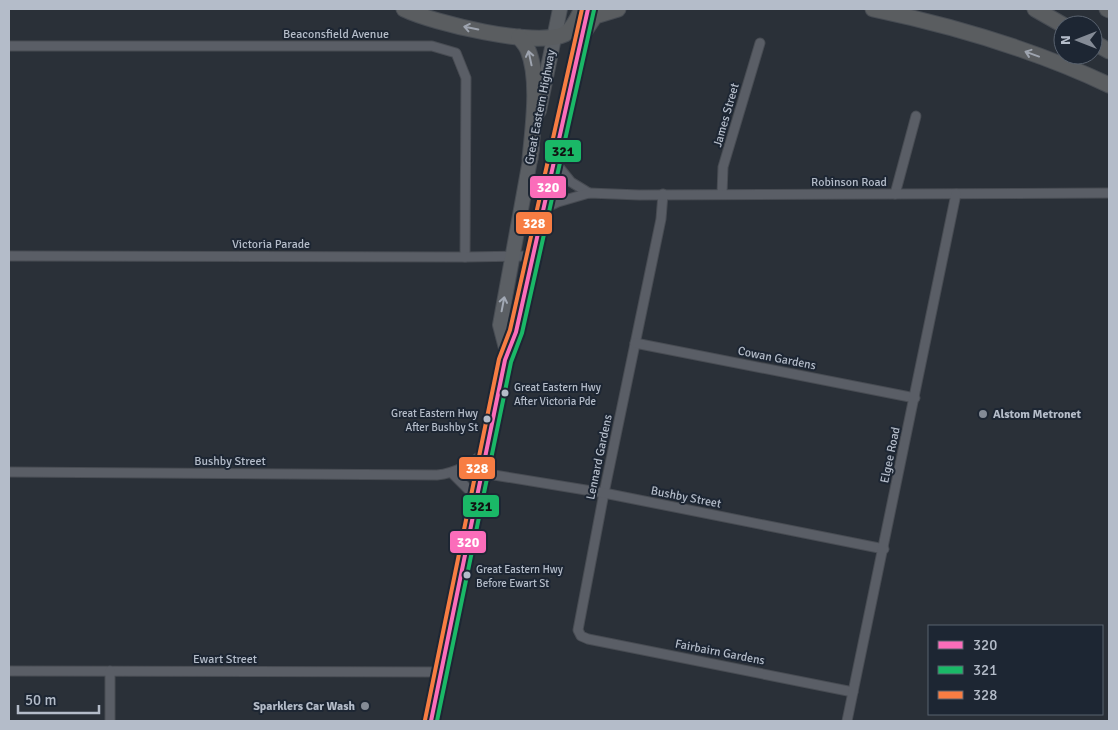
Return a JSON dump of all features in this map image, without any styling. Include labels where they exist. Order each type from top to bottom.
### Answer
[{"type":"highway","points":[[404,9],[444,23],[519,37],[553,37],[566,33],[582,9]]},
{"type":"highway","name":"Great Eastern Highway","points":[[507,352],[500,325],[530,158],[560,9]]},
{"type":"highway","name":"Great Eastern Highway","points":[[431,721],[507,352],[516,332],[588,9]]},
{"type":"highway","points":[[582,35],[595,16],[618,9]]},
{"type":"highway","points":[[873,9],[949,27],[1011,46],[1109,85]]},
{"type":"highway","points":[[1029,9],[1040,12],[1053,19]]},
{"type":"highway","points":[[519,37],[528,48],[534,82],[534,113],[530,158]]},
{"type":"street","name":"James Street","points":[[722,194],[724,167],[760,43]]},
{"type":"street","name":"Beaconsfield Avenue","points":[[9,46],[432,46],[456,52],[466,78],[466,257]]},
{"type":"street","points":[[895,194],[916,116]]},
{"type":"street","points":[[554,161],[571,182],[589,193]]},
{"type":"street","name":"Robinson Road","points":[[543,209],[558,202],[589,193],[1109,193]]},
{"type":"street","name":"Lennard Gardens","points":[[582,636],[578,630],[578,622],[661,219],[662,194]]},
{"type":"street","name":"Elgee Road","points":[[847,721],[956,194]]},
{"type":"street","name":"Victoria Parade","points":[[9,256],[533,256]]},
{"type":"street","name":"Cowan Gardens","points":[[635,343],[915,398]]},
{"type":"street","name":"Bushby Street","points":[[9,472],[435,475],[452,474],[471,464],[487,450]]},
{"type":"street","name":"Bushby Street","points":[[482,473],[604,493],[884,549]]},
{"type":"street","points":[[452,474],[471,492],[476,505]]},
{"type":"street","name":"Fairbairn Gardens","points":[[582,636],[588,639],[854,692]]},
{"type":"street","name":"Ewart Street","points":[[9,671],[442,672]]},
{"type":"street","points":[[110,671],[110,721]]},
{"type":"transit line","name":"328","points":[[425,720],[499,359],[510,330],[582,9]]},
{"type":"transit line","name":"320","points":[[431,721],[505,360],[516,332],[588,9]]},
{"type":"transit line","name":"321","points":[[437,721],[511,362],[522,333],[594,10]]},
{"type":"place","name":"Great Eastern Hwy After Victoria Pde","points":[[505,393]]},
{"type":"place","name":"Alstom Metronet","points":[[983,414]]},
{"type":"place","name":"Great Eastern Hwy After Bushby St","points":[[487,419]]},
{"type":"place","name":"Great Eastern Hwy Before Ewart St","points":[[467,575]]},
{"type":"place","name":"Sparklers Car Wash","points":[[365,706]]}]
